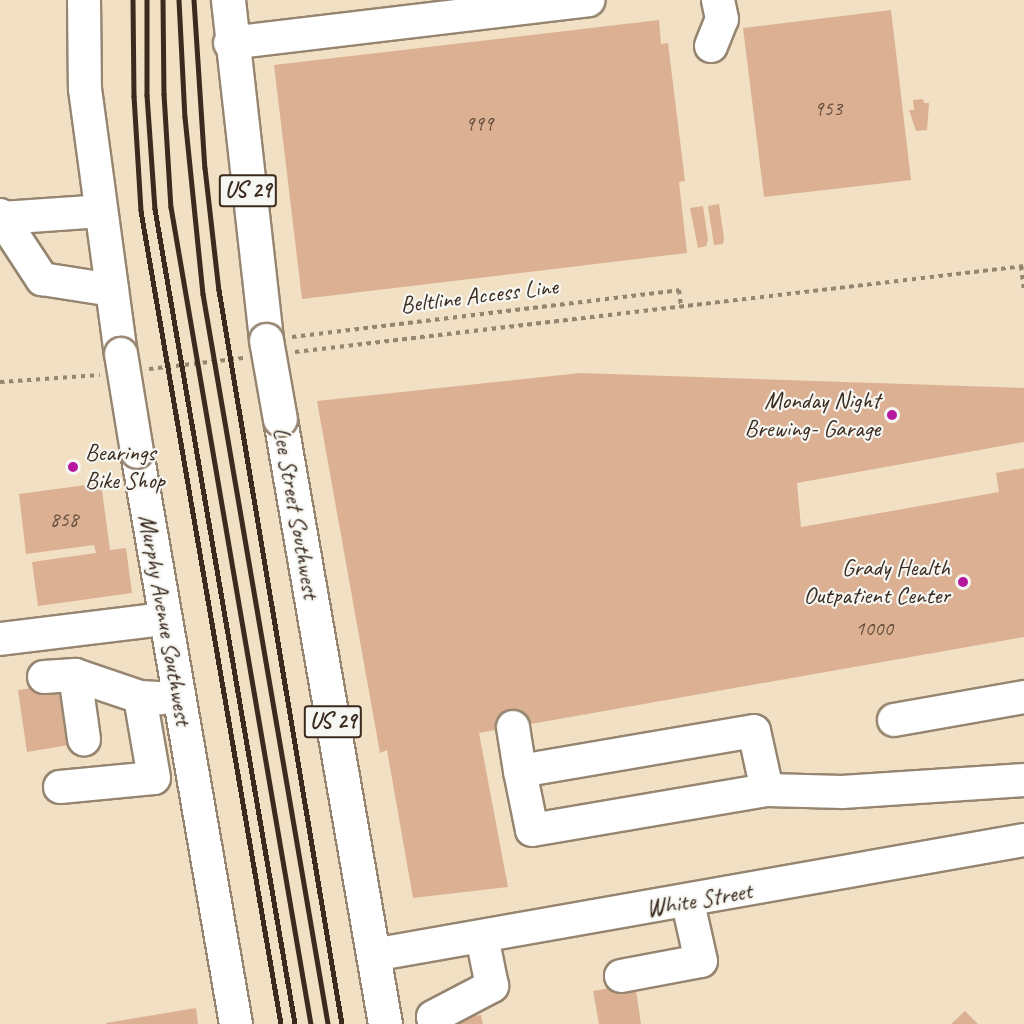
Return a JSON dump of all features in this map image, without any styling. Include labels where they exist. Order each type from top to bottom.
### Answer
[{"type":"main road","name":"Lee Street Southwest","points":[[228,0],[230,43],[280,419],[385,1024]]},
{"type":"street","name":"Murphy Avenue Southwest","points":[[84,0],[85,89],[123,366],[163,619],[236,1024]]},
{"type":"street","points":[[230,43],[588,0]]},
{"type":"street","points":[[711,46],[722,18],[718,0]]},
{"type":"street","points":[[1,217],[101,211]]},
{"type":"street","points":[[1,217],[42,279],[112,290]]},
{"type":"street","points":[[0,639],[163,619]]},
{"type":"street","points":[[44,677],[75,675],[140,697],[177,698]]},
{"type":"street","points":[[75,675],[84,739]]},
{"type":"street","points":[[140,697],[154,778]]},
{"type":"street","points":[[894,720],[1024,697]]},
{"type":"street","points":[[513,727],[532,830],[767,790],[843,792],[1024,780]]},
{"type":"street","points":[[520,771],[754,731],[767,790]]},
{"type":"street","points":[[60,787],[191,772]]},
{"type":"street","name":"White Street","points":[[373,955],[688,903],[1024,840]]},
{"type":"street","points":[[977,849],[1024,860]]},
{"type":"street","points":[[621,976],[701,961],[688,903]]},
{"type":"street","points":[[435,1024],[433,1017],[492,986],[482,937]]},
{"type":"path","points":[[0,382],[271,349],[681,307],[1022,266],[1024,289]]},
{"type":"path","name":"Beltline Access Line","points":[[271,349],[679,290],[681,307]]},
{"type":"building","points":[[891,10],[911,180],[764,197],[743,28]]},
{"type":"building","points":[[659,20],[661,44],[668,43],[685,181],[679,182],[687,253],[302,299],[274,65]]},
{"type":"building","points":[[923,99],[924,103],[929,103],[927,130],[916,131],[909,110],[914,110],[913,100]]},
{"type":"building","points":[[719,204],[724,238],[723,244],[714,245],[708,206]]},
{"type":"building","points":[[703,206],[708,240],[706,246],[698,248],[690,208]]},
{"type":"building","points":[[580,373],[1024,388],[1024,442],[797,483],[801,527],[999,492],[996,473],[1024,468],[1024,637],[479,733],[508,887],[413,898],[387,750],[380,753],[317,401]]},
{"type":"building","points":[[101,483],[110,550],[126,548],[132,593],[38,606],[32,562],[96,553],[94,545],[26,554],[19,494]]},
{"type":"building","points":[[60,684],[69,745],[27,752],[18,690]]},
{"type":"building","points":[[635,984],[641,1024],[599,1024],[593,991]]},
{"type":"building","points":[[196,1008],[198,1024],[106,1024],[106,1023]]},
{"type":"building","points":[[965,1011],[978,1024],[951,1024]]},
{"type":"building","points":[[481,1015],[483,1024],[448,1024],[448,1021]]},
{"type":"railway","points":[[133,0],[134,96],[141,211],[281,1024]]},
{"type":"railway","points":[[147,0],[147,95],[155,209],[295,1024]]},
{"type":"railway","points":[[163,0],[164,94],[171,207],[311,1024]]},
{"type":"railway","points":[[179,0],[185,117],[203,294],[328,1024]]},
{"type":"railway","points":[[194,0],[205,168],[219,290],[342,1024]]},
{"type":"place","name":"Monday Night Brewing- Garage","points":[[892,415]]},
{"type":"place","name":"Bearings Bike Shop","points":[[73,467]]},
{"type":"place","name":"Grady Health Outpatient Center","points":[[963,582]]}]
